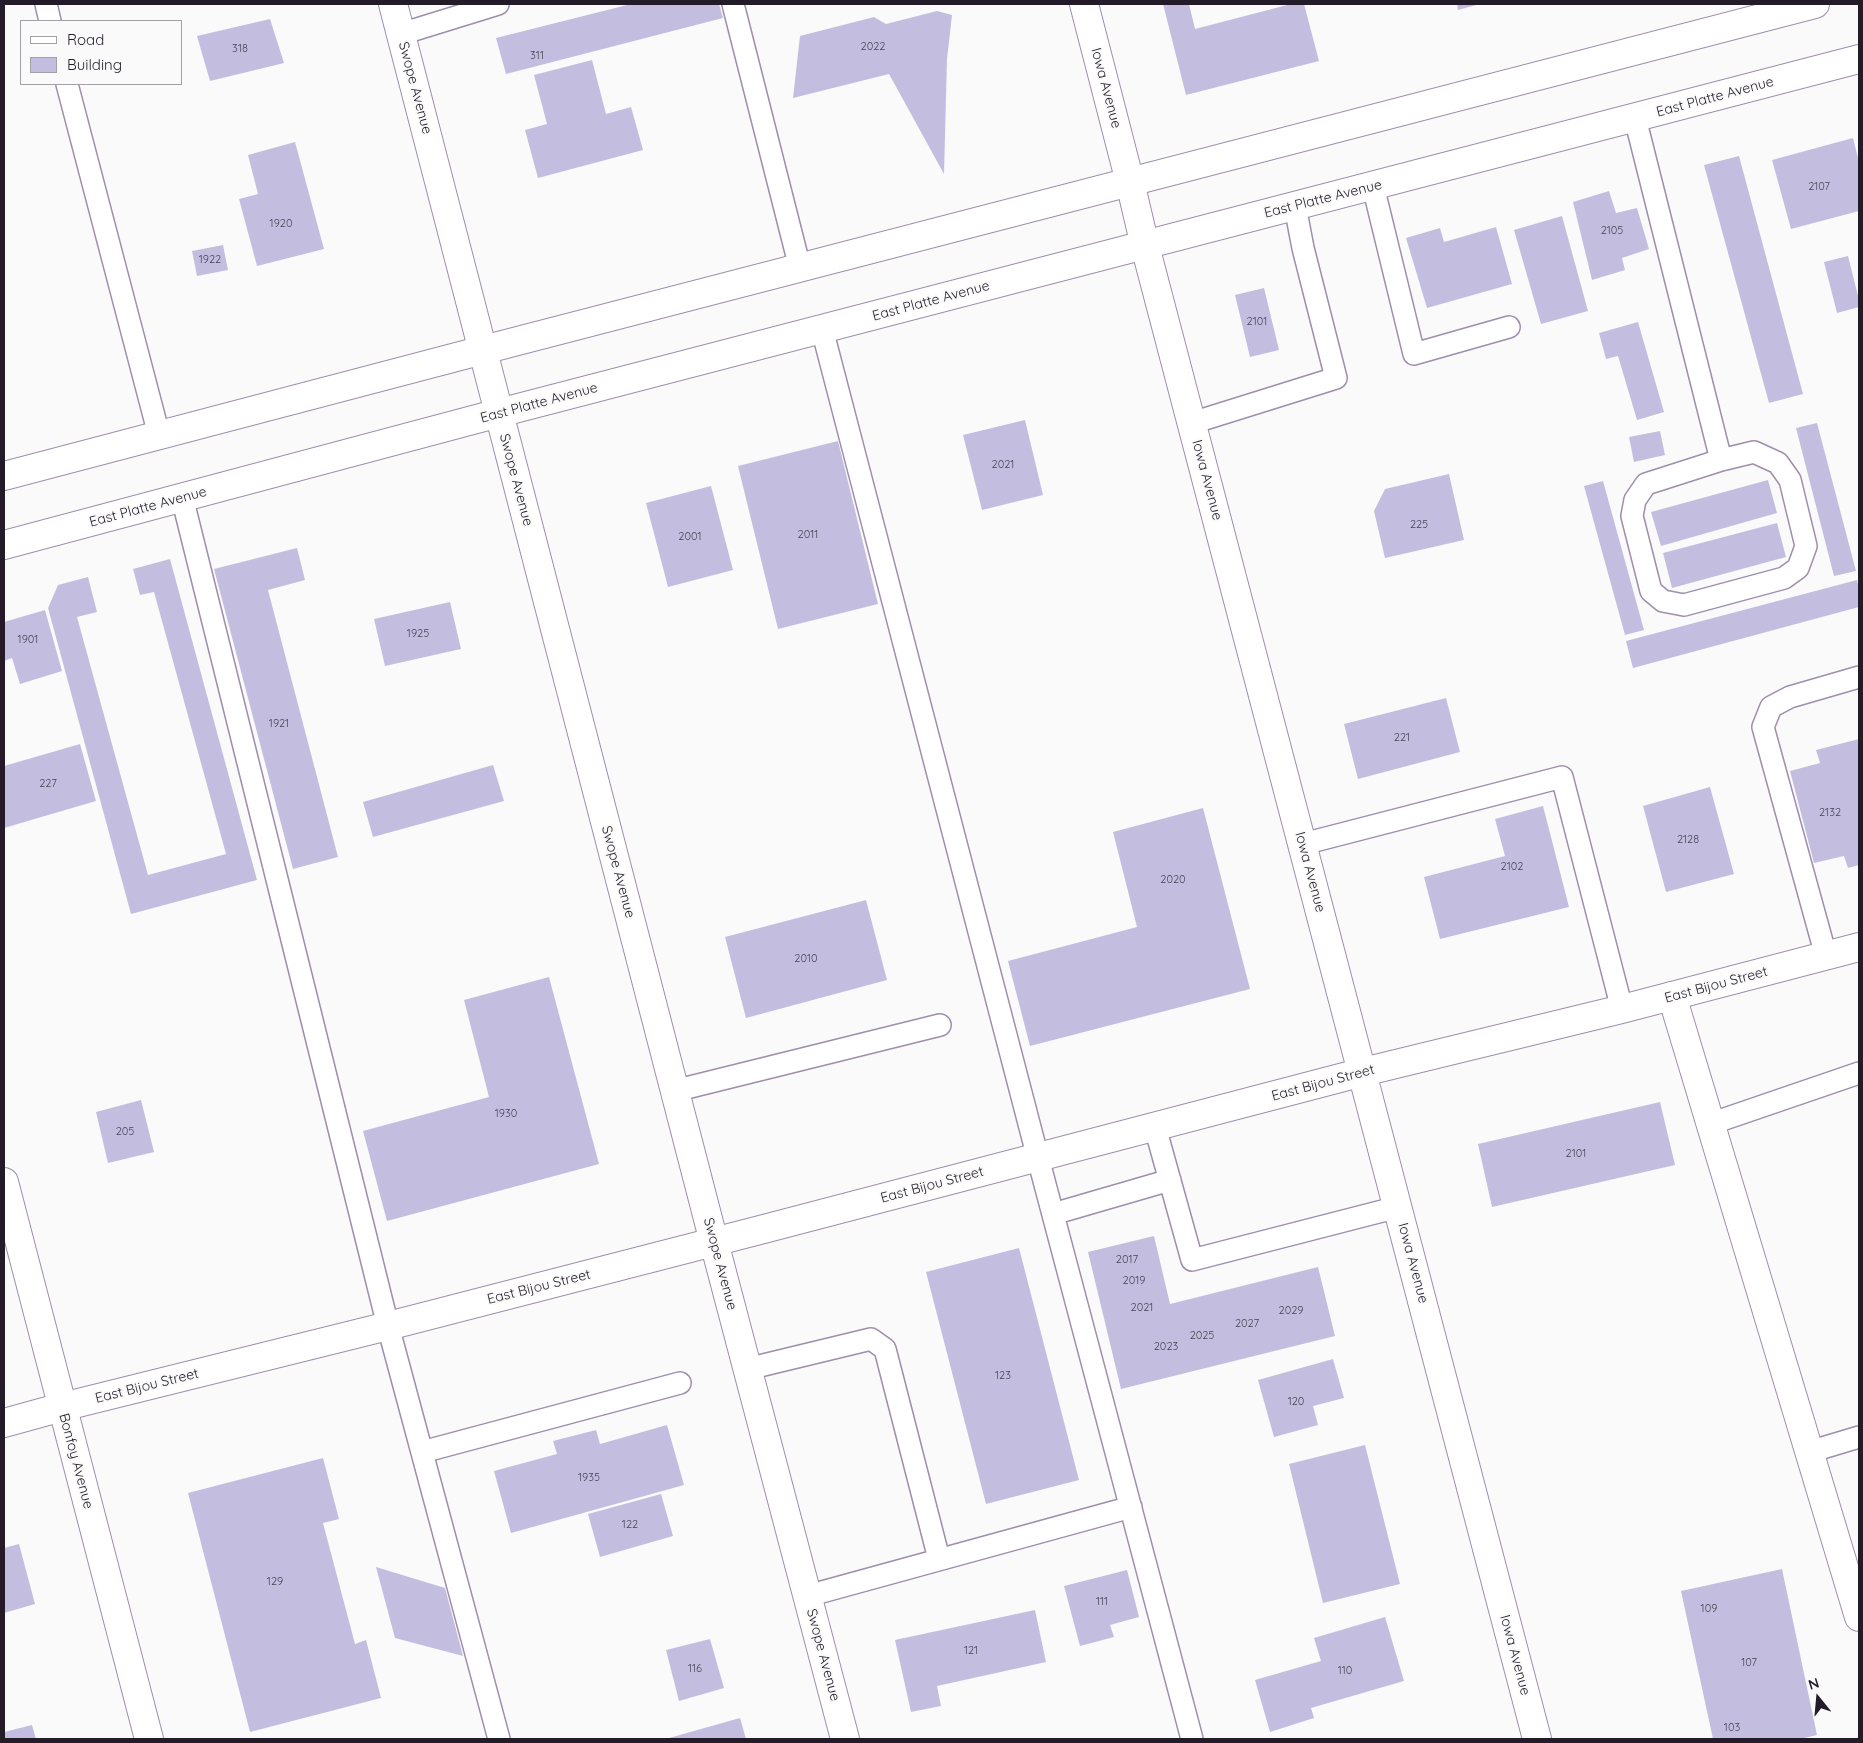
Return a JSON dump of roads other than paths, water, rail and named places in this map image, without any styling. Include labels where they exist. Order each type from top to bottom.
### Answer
[{"type":"street","name":"Swope Avenue","points":[[393,4],[674,1091],[845,1739]]},
{"type":"street","name":"Iowa Avenue","points":[[1084,4],[1145,246],[1537,1739]]},
{"type":"street","points":[[4,476],[1815,4]]},
{"type":"street","name":"East Platte Avenue","points":[[4,545],[498,413],[1859,59]]},
{"type":"street","name":"East Bijou Street","points":[[4,1423],[714,1242],[1363,1072],[1622,1009],[1859,947]]},
{"type":"street","points":[[1672,996],[1859,1616]]},
{"type":"street","name":"Bonfoy Avenue","points":[[4,1182],[149,1739]]},
{"type":"lane","points":[[46,4],[50,20]]},
{"type":"lane","points":[[401,34],[498,4]]},
{"type":"lane","points":[[733,4],[800,268]]},
{"type":"lane","points":[[67,85],[159,435]]},
{"type":"lane","points":[[1635,118],[1721,460]]},
{"type":"lane","points":[[1372,186],[1414,354],[1509,327]]},
{"type":"lane","points":[[1192,423],[1336,378],[1303,248],[1295,206]]},
{"type":"lane","points":[[822,330],[1192,1739]]},
{"type":"lane","points":[[1754,452],[1778,463],[1790,480],[1806,546],[1798,568],[1784,578],[1684,605],[1662,600],[1651,591],[1632,516],[1635,500],[1646,484],[1721,460],[1754,452]]},
{"type":"lane","points":[[182,497],[388,1326],[499,1739]]},
{"type":"lane","points":[[1826,956],[1763,727],[1771,707],[1790,697],[1859,677]]},
{"type":"lane","points":[[1303,844],[1562,777],[1622,1009]]},
{"type":"lane","points":[[674,1091],[940,1025]]},
{"type":"lane","points":[[1710,1124],[1859,1073]]},
{"type":"lane","points":[[1155,1127],[1192,1260],[1398,1207]]},
{"type":"lane","points":[[1053,1214],[1170,1180]]},
{"type":"lane","points":[[747,1369],[872,1339],[885,1349],[939,1559]]},
{"type":"lane","points":[[422,1452],[680,1383]]},
{"type":"lane","points":[[1810,1452],[1859,1437]]},
{"type":"lane","points":[[807,1596],[1131,1507]]}]
